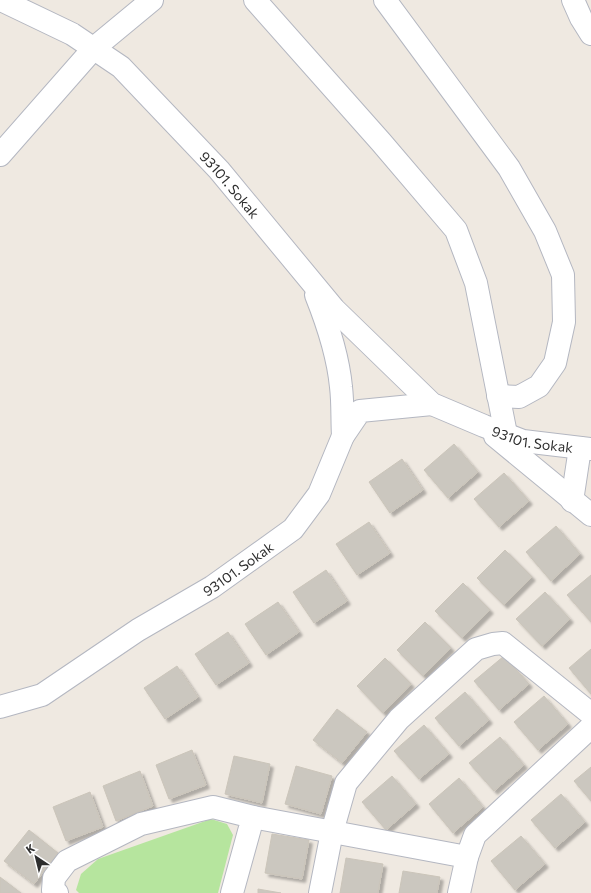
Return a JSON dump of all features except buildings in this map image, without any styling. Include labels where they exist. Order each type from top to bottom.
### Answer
[{"type":"street","name":"93101. Sokak","points":[[1,0],[72,34],[121,67],[219,170],[334,309],[432,404],[524,441],[586,448]]},
{"type":"street","points":[[0,155],[94,48],[152,0]]},
{"type":"street","points":[[255,0],[381,142],[456,230],[476,283],[506,434]]},
{"type":"street","points":[[385,0],[509,168],[545,231],[563,275],[564,322],[555,363],[539,386],[519,397],[498,396]]},
{"type":"street","points":[[573,0],[581,18],[591,34]]},
{"type":"street","points":[[310,279],[324,315],[337,356],[341,387],[343,436]]},
{"type":"street","name":"93101. Sokak","points":[[0,707],[42,695],[138,630],[212,587],[293,529],[319,494],[343,436],[360,411],[432,404]]},
{"type":"street","points":[[484,426],[572,501],[591,515]]},
{"type":"street","points":[[572,501],[586,448]]},
{"type":"street","points":[[320,893],[332,832],[346,783],[399,719],[476,649],[503,643],[591,714]]},
{"type":"street","points":[[459,893],[467,857],[475,835],[591,727]]},
{"type":"street","points":[[57,893],[53,890],[54,878],[67,861],[141,824],[213,807],[253,817],[467,857]]},
{"type":"street","points":[[232,893],[253,817]]},
{"type":"green space","points":[[211,819],[227,824],[233,835],[218,893],[79,893],[76,890],[81,874],[98,859]]}]
